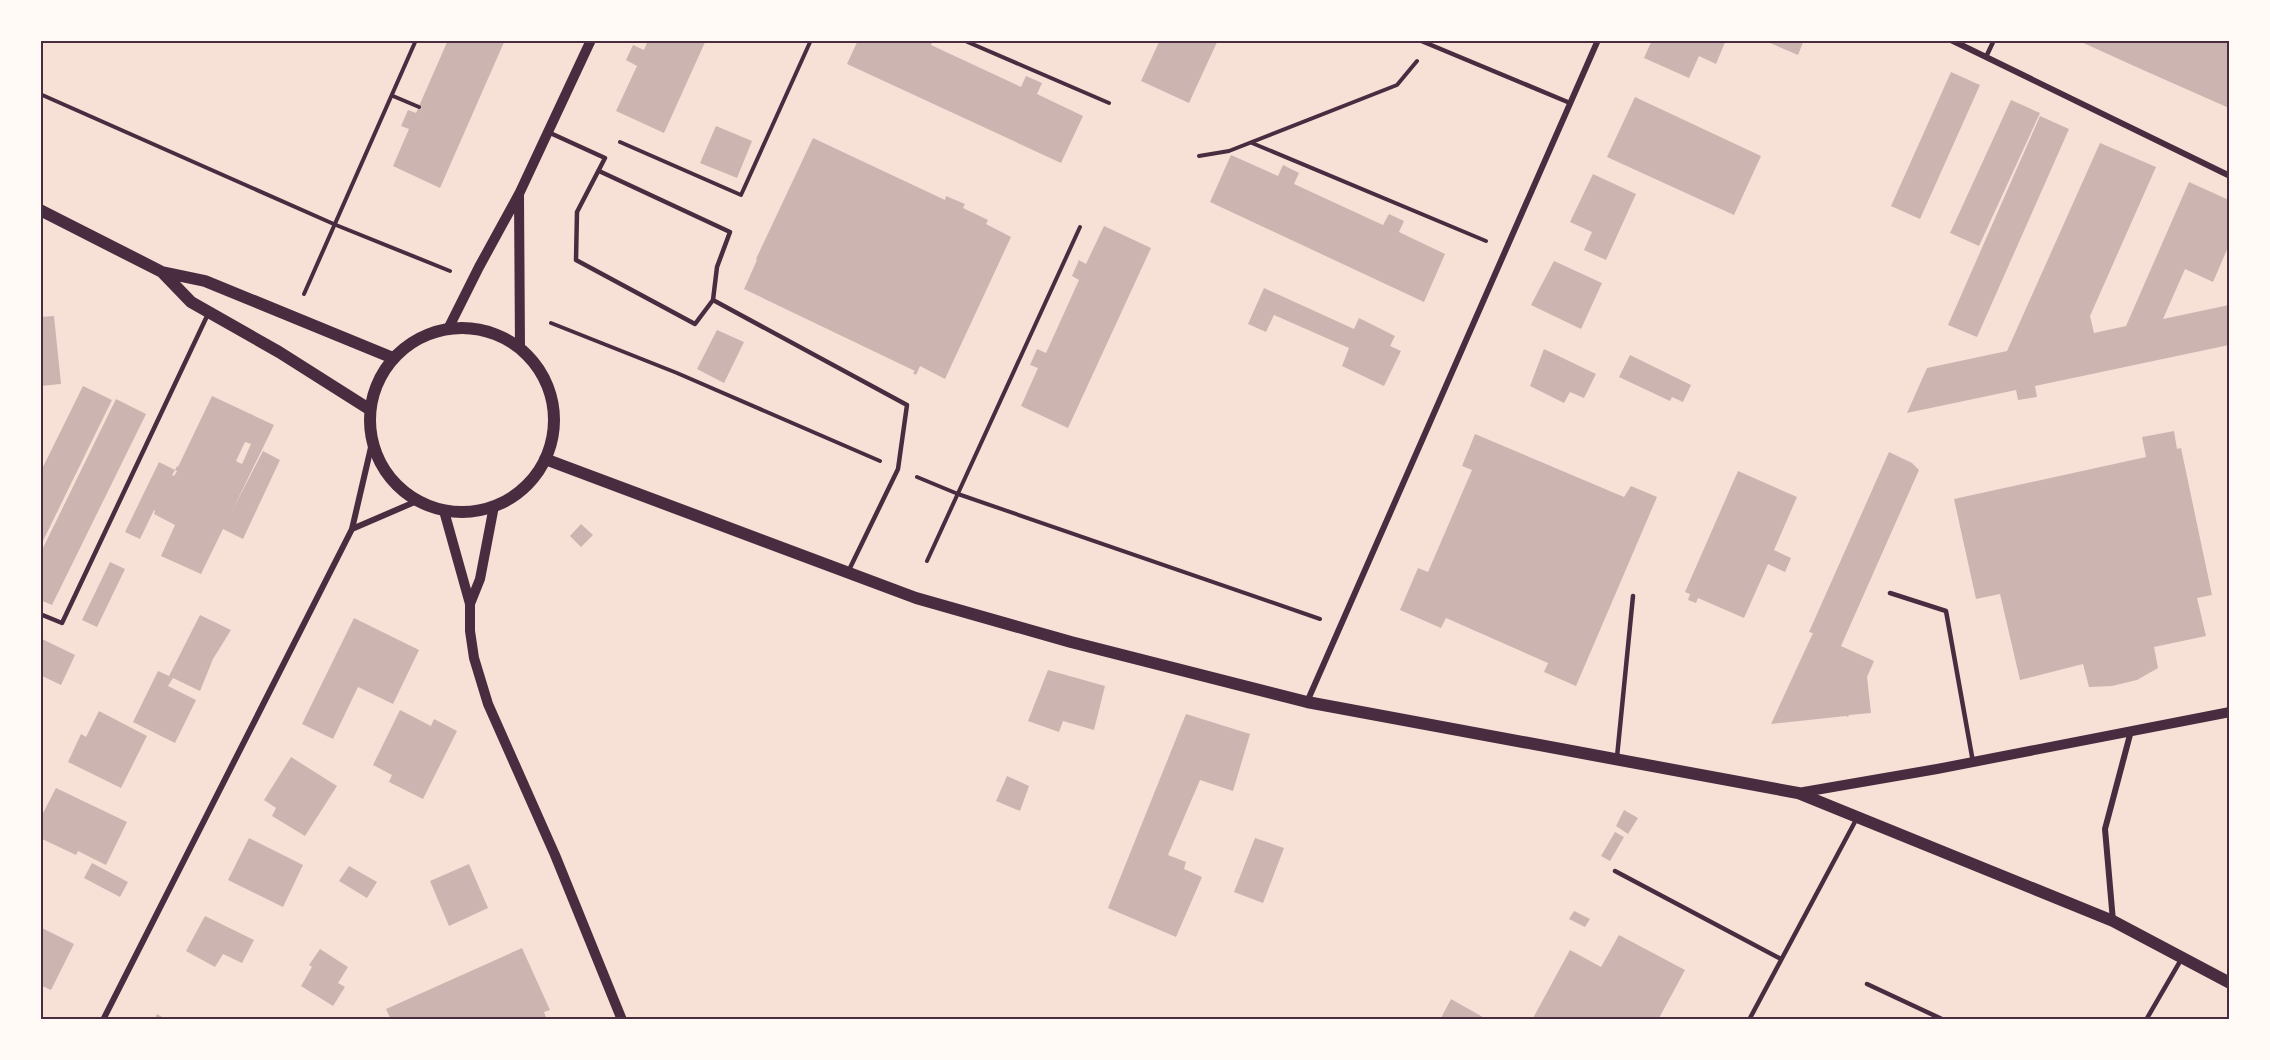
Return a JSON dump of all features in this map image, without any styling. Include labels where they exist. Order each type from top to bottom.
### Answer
[{"type":"main road","points":[[40,210],[162,272],[205,281],[393,358]]},
{"type":"main road","points":[[162,272],[191,302],[369,409]]},
{"type":"main road","points":[[459,327],[481,329],[520,348],[540,371],[552,399],[554,430],[545,459],[525,488],[510,499],[494,506],[469,512],[444,510],[417,501],[388,477],[372,443],[369,409],[375,387],[393,358],[412,342],[435,331],[459,327]]},
{"type":"main road","points":[[545,459],[916,598],[1071,642],[1307,702],[1798,793],[2113,921],[2229,983]]},
{"type":"street","points":[[448,329],[519,194],[591,40]]},
{"type":"street","points":[[1307,702],[1598,40]]},
{"type":"street","points":[[1951,40],[2229,176]]},
{"type":"street","points":[[519,194],[520,348]]},
{"type":"street","points":[[103,1020],[352,529],[372,443]]},
{"type":"street","points":[[352,529],[417,501]]},
{"type":"street","points":[[470,604],[480,579],[494,506]]},
{"type":"street","points":[[444,510],[470,604],[470,631],[474,658],[488,704],[555,855],[622,1020]]},
{"type":"street","points":[[1798,793],[1973,762],[2131,729],[2229,712]]},
{"type":"street","points":[[2113,921],[2105,829],[2131,729]]},
{"type":"lane","points":[[1419,40],[1570,104]]},
{"type":"lane","points":[[1986,57],[1994,40]]},
{"type":"lane","points":[[548,132],[605,158],[577,212],[576,260],[695,324],[713,300],[717,267],[730,232],[599,171]]},
{"type":"lane","points":[[713,300],[907,405],[898,469],[847,573]]},
{"type":"lane","points":[[40,614],[62,623],[209,312]]},
{"type":"lane","points":[[1890,593],[1946,611],[1973,762]]},
{"type":"lane","points":[[1617,760],[1633,596]]},
{"type":"lane","points":[[1749,1020],[1857,818]]},
{"type":"lane","points":[[1616,871],[1781,959]]},
{"type":"lane","points":[[2146,1020],[2182,958]]},
{"type":"lane","points":[[1867,984],[1944,1020]]},
{"type":"path","points":[[301,301],[416,40]]},
{"type":"path","points":[[611,138],[741,195],[811,40]]},
{"type":"path","points":[[963,40],[1109,103]]},
{"type":"path","points":[[1198,156],[1229,152],[1397,85]]},
{"type":"path","points":[[40,94],[336,225],[455,273]]},
{"type":"path","points":[[393,96],[419,107]]},
{"type":"path","points":[[1251,143],[1486,241]]},
{"type":"path","points":[[927,561],[1080,227]]},
{"type":"path","points":[[552,323],[677,373],[958,494],[1323,619]]},
{"type":"building","points":[[448,40],[505,40],[440,188],[393,166],[409,129],[401,126],[408,110],[416,113]]},
{"type":"building","points":[[648,40],[706,40],[664,133],[616,111],[637,66],[626,60],[633,45],[644,50]]},
{"type":"building","points":[[858,40],[933,40],[931,45],[1021,87],[1026,76],[1042,83],[1037,94],[1083,116],[1061,163],[847,64]]},
{"type":"building","points":[[1160,40],[1218,40],[1189,103],[1141,81]]},
{"type":"building","points":[[1652,40],[1726,40],[1716,64],[1699,56],[1689,78],[1644,58]]},
{"type":"building","points":[[1771,40],[1804,40],[1798,55],[1770,43]]},
{"type":"building","points":[[2077,40],[2229,40],[2229,108],[2134,66]]},
{"type":"building","points":[[1951,72],[1980,85],[1920,219],[1891,206]]},
{"type":"building","points":[[1635,97],[1761,156],[1734,215],[1607,157]]},
{"type":"building","points":[[2011,100],[2040,113],[1979,246],[1950,233]]},
{"type":"building","points":[[2040,116],[2069,129],[1977,337],[1948,325]]},
{"type":"building","points":[[716,126],[752,141],[737,178],[700,163]]},
{"type":"building","points":[[813,138],[945,200],[946,196],[965,204],[963,208],[988,220],[986,224],[1011,237],[945,379],[920,366],[916,375],[913,373],[915,371],[744,289]]},
{"type":"building","points":[[2100,143],[2156,167],[2090,316],[2094,333],[2126,326],[2189,182],[2229,200],[2229,245],[2213,282],[2185,269],[2163,319],[2229,305],[2229,345],[2035,386],[2037,397],[2018,400],[2016,390],[1907,413],[1927,368],[2007,351]]},
{"type":"building","points":[[1231,155],[1278,176],[1283,165],[1299,173],[1294,184],[1383,225],[1389,214],[1404,221],[1399,232],[1445,254],[1424,302],[1210,202]]},
{"type":"building","points":[[1593,174],[1636,194],[1606,260],[1584,250],[1592,232],[1570,222]]},
{"type":"building","points":[[1104,226],[1151,248],[1068,428],[1021,406],[1038,368],[1030,365],[1037,349],[1046,353],[1079,280],[1072,276],[1079,260],[1086,264]]},
{"type":"building","points":[[1554,261],[1602,283],[1581,329],[1531,305]]},
{"type":"building","points":[[1264,288],[1354,329],[1359,318],[1395,336],[1390,346],[1401,351],[1384,386],[1342,366],[1349,348],[1274,315],[1266,332],[1248,324]]},
{"type":"building","points":[[54,316],[61,384],[40,386],[40,317]]},
{"type":"building","points":[[717,330],[744,342],[724,383],[697,369]]},
{"type":"building","points":[[1544,349],[1596,374],[1584,398],[1570,392],[1564,403],[1530,386]]},
{"type":"building","points":[[1630,355],[1691,385],[1683,402],[1672,397],[1670,401],[1619,377]]},
{"type":"building","points":[[83,386],[112,400],[40,547],[40,473]]},
{"type":"building","points":[[212,396],[274,425],[232,511],[263,451],[280,460],[243,539],[223,529],[201,574],[161,556],[175,525],[154,514],[154,510],[140,539],[125,532],[159,462],[175,470],[178,467]],"holes":[[[245,442],[251,444],[242,464],[236,461]]]},
{"type":"building","points":[[116,399],[146,414],[52,605],[40,600],[40,554]]},
{"type":"building","points":[[2174,431],[2177,449],[2181,448],[2212,595],[2197,598],[2206,636],[2154,647],[2158,668],[2137,680],[2112,686],[2089,687],[2083,664],[2020,680],[2000,594],[1976,599],[1954,499],[2146,457],[2142,437]]},
{"type":"building","points":[[1475,434],[1624,497],[1631,486],[1657,497],[1576,686],[1544,672],[1548,663],[1446,618],[1441,628],[1400,610],[1418,568],[1428,572],[1472,470],[1462,466]]},
{"type":"building","points":[[1889,452],[1912,463],[1919,470],[1841,646],[1874,661],[1867,677],[1871,713],[1771,724],[1813,633],[1809,632]]},
{"type":"building","points":[[1738,471],[1797,497],[1774,550],[1791,558],[1785,572],[1768,564],[1744,618],[1698,598],[1696,603],[1688,600],[1690,594],[1685,592]]},
{"type":"building","points":[[581,524],[593,535],[581,547],[570,536]]},
{"type":"building","points":[[110,562],[125,569],[97,627],[82,620]]},
{"type":"building","points":[[200,615],[231,630],[213,659],[200,691],[173,678],[168,686],[196,700],[175,743],[133,722],[158,671],[169,676]]},
{"type":"building","points":[[354,618],[419,650],[393,704],[358,687],[333,739],[302,724]]},
{"type":"building","points":[[40,638],[75,655],[61,685],[40,675]]},
{"type":"building","points":[[1048,670],[1105,686],[1094,730],[1063,721],[1059,732],[1028,721]]},
{"type":"building","points":[[400,710],[431,726],[434,719],[457,731],[423,799],[389,782],[392,775],[373,765]]},
{"type":"building","points":[[99,711],[147,736],[121,788],[68,762],[81,734],[86,737]]},
{"type":"building","points":[[1186,714],[1250,734],[1233,791],[1200,780],[1168,855],[1186,862],[1184,869],[1202,877],[1176,937],[1108,908]]},
{"type":"building","points":[[291,757],[337,786],[305,836],[272,816],[276,808],[264,800]]},
{"type":"building","points":[[1007,776],[1029,786],[1020,811],[996,801]]},
{"type":"building","points":[[56,788],[127,822],[106,865],[78,851],[76,855],[40,838],[40,819]]},
{"type":"building","points":[[1624,810],[1638,818],[1628,834],[1616,826]]},
{"type":"building","points":[[1615,832],[1624,837],[1610,861],[1601,856]]},
{"type":"building","points":[[249,838],[303,865],[283,907],[228,880]]},
{"type":"building","points":[[1255,838],[1284,848],[1263,903],[1234,892]]},
{"type":"building","points":[[92,863],[128,882],[120,897],[84,878]]},
{"type":"building","points":[[469,864],[488,908],[449,926],[430,881]]},
{"type":"building","points":[[349,866],[377,882],[367,898],[339,881]]},
{"type":"building","points":[[1574,911],[1590,919],[1585,927],[1569,919]]},
{"type":"building","points":[[205,916],[254,940],[242,963],[223,954],[215,967],[186,951]]},
{"type":"building","points":[[40,927],[74,944],[51,990],[40,985]]},
{"type":"building","points":[[1619,935],[1685,970],[1658,1020],[1532,1020],[1570,950],[1601,967]]},
{"type":"building","points":[[522,948],[550,1010],[544,1012],[547,1020],[391,1020],[386,1009]]},
{"type":"building","points":[[320,949],[348,967],[338,983],[345,987],[333,1006],[301,986],[312,967],[309,965]]},
{"type":"building","points":[[1451,999],[1488,1020],[1440,1020]]},
{"type":"building","points":[[157,1014],[167,1020],[154,1020]]}]
